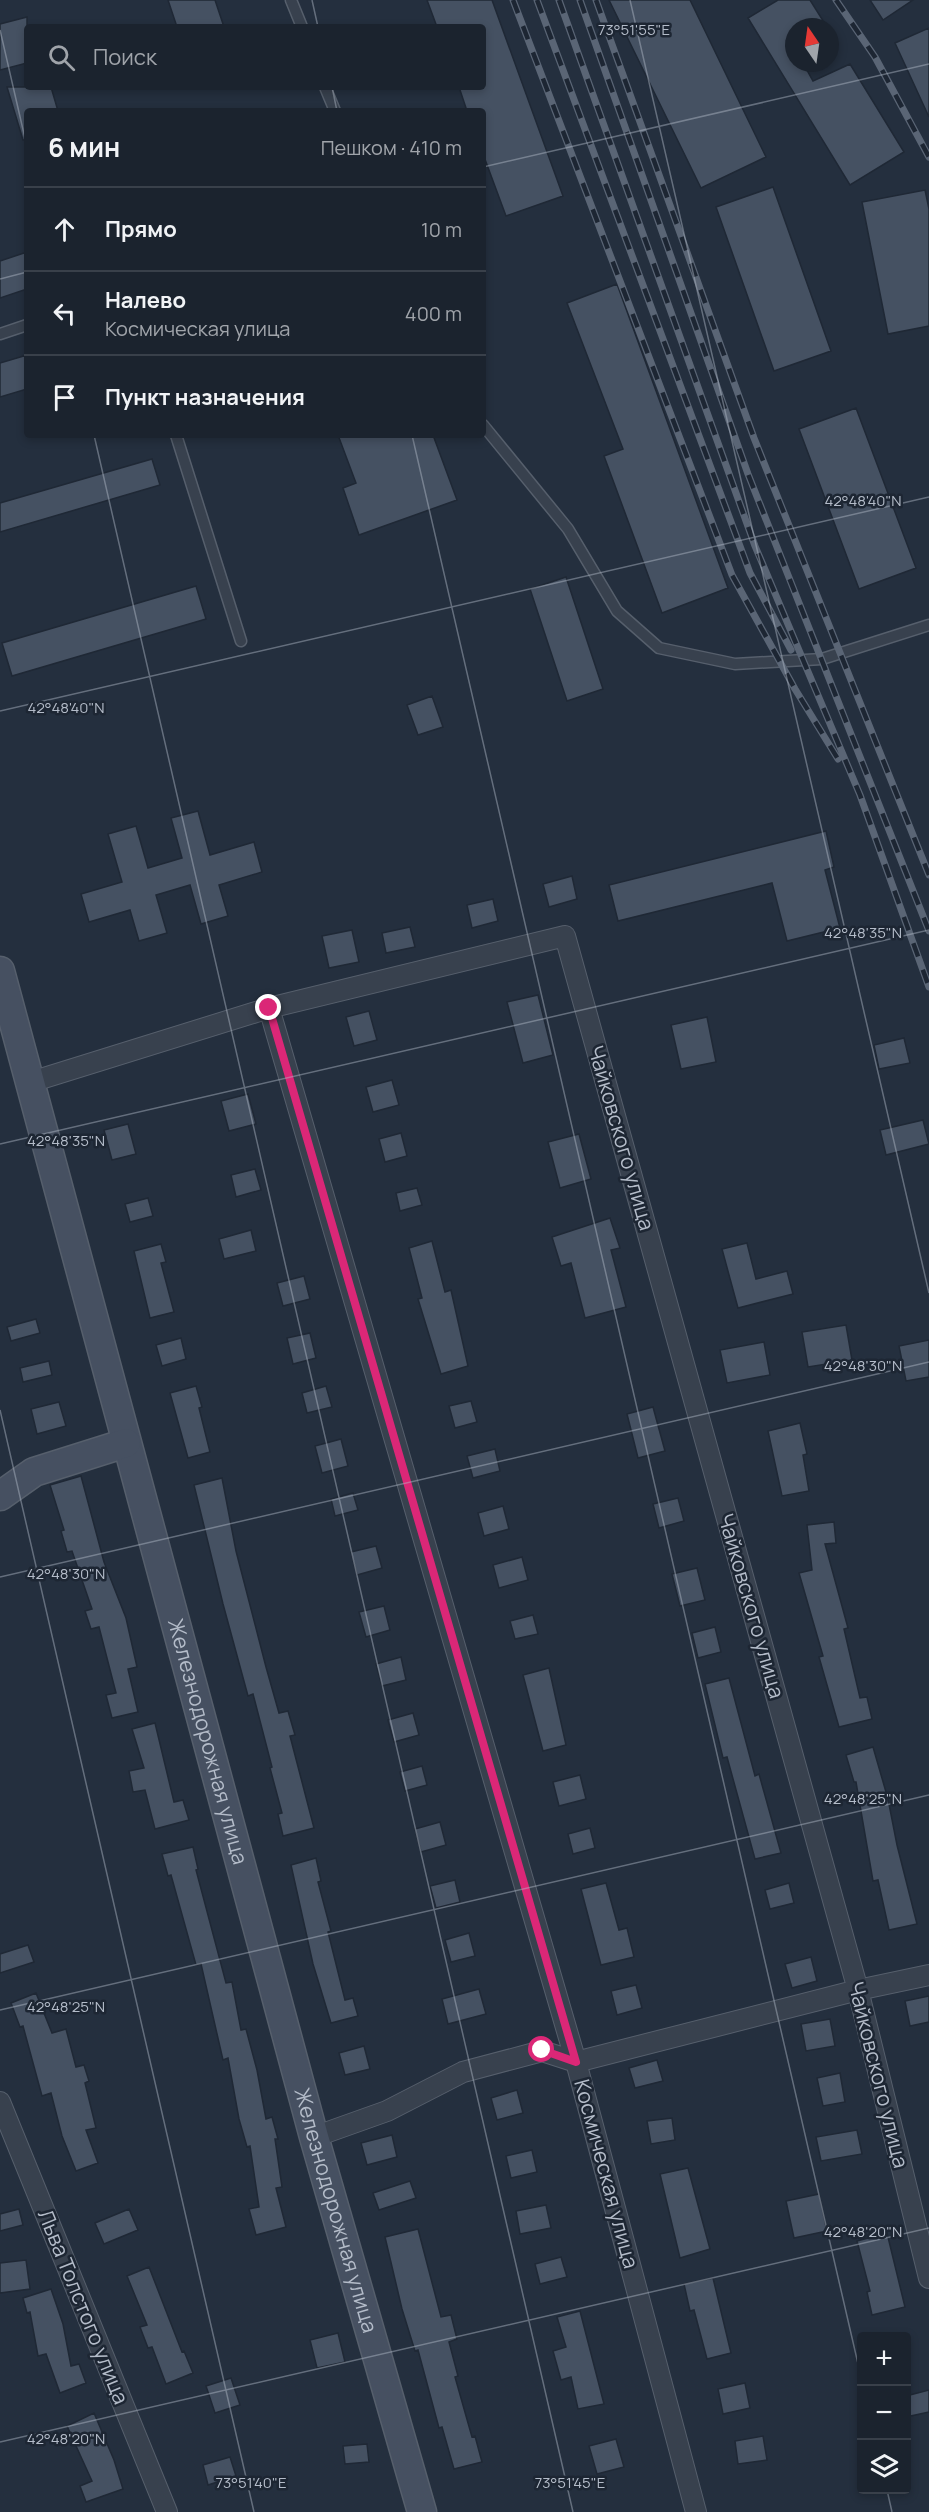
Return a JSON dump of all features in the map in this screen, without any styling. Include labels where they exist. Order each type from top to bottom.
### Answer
[{"type":"street","name":"Чайковского улица","points":[[269,1008],[565,936],[858,1990],[929,2278]]},
{"type":"street","name":"Железнодорожная улица","points":[[0,971],[314,2137],[422,2512]]},
{"type":"street","points":[[31,1082],[269,1008]]},
{"type":"street","name":"Космическая улица","points":[[269,1008],[576,2062],[696,2512]]},
{"type":"street","points":[[0,1496],[34,1472],[126,1443]]},
{"type":"street","points":[[314,2137],[387,2111],[463,2072],[542,2050],[576,2062],[858,1990],[929,1975]]},
{"type":"street","name":"Льва Толстого улица","points":[[0,2102],[167,2512]]},
{"type":"lane","points":[[291,0],[301,24]]},
{"type":"lane","points":[[326,90],[334,108]]},
{"type":"lane","points":[[0,333],[24,326]]},
{"type":"lane","points":[[486,429],[568,529],[617,611],[659,648],[735,663],[804,662],[822,659],[929,625]]},
{"type":"lane","points":[[177,438],[242,641]]},
{"type":"building","points":[[168,0],[215,0],[223,24],[176,24]]},
{"type":"building","points":[[427,0],[492,0],[563,196],[506,216],[486,162],[486,108],[466,108],[460,90],[486,90],[486,24],[436,24]]},
{"type":"building","points":[[609,0],[690,0],[766,157],[701,188]]},
{"type":"building","points":[[778,0],[810,0],[821,18],[785,18],[785,72],[808,72],[813,81],[833,72],[839,72],[839,69],[850,64],[904,152],[850,185],[748,18]]},
{"type":"building","points":[[870,0],[913,0],[883,20]]},
{"type":"building","points":[[27,17],[27,24],[24,24],[24,64],[0,70],[0,24]]},
{"type":"building","points":[[929,28],[929,117],[895,43]]},
{"type":"building","points":[[7,87],[24,87],[24,90],[52,90],[57,108],[24,108],[23,140]]},
{"type":"building","points":[[773,187],[831,351],[774,371],[716,207]]},
{"type":"building","points":[[925,190],[929,209],[929,326],[888,334],[862,202]]},
{"type":"building","points":[[24,253],[24,290],[0,298],[0,261]]},
{"type":"building","points":[[617,284],[728,588],[662,613],[604,456],[623,449],[567,303]]},
{"type":"building","points":[[24,356],[24,390],[0,397],[0,363]]},
{"type":"building","points":[[856,408],[916,568],[859,589],[799,429]]},
{"type":"building","points":[[339,438],[434,438],[457,500],[359,535],[343,488],[356,483]]},
{"type":"building","points":[[152,459],[160,485],[0,532],[0,503]]},
{"type":"building","points":[[566,577],[603,689],[567,701],[530,589]]},
{"type":"building","points":[[196,586],[206,619],[12,676],[2,643]]},
{"type":"building","points":[[432,696],[443,727],[418,735],[407,705]]},
{"type":"building","points":[[198,811],[210,855],[254,842],[262,872],[219,885],[228,916],[201,924],[190,885],[156,895],[167,933],[139,941],[130,910],[89,922],[81,894],[122,882],[108,834],[136,826],[148,868],[182,858],[171,818]]},
{"type":"building","points":[[826,831],[834,867],[825,870],[840,928],[787,941],[772,883],[618,921],[609,885]]},
{"type":"building","points":[[572,876],[577,899],[549,907],[543,884]]},
{"type":"building","points":[[493,899],[498,921],[472,928],[467,905]]},
{"type":"building","points":[[410,927],[415,947],[386,953],[382,933]]},
{"type":"building","points":[[352,930],[359,962],[329,968],[322,936]]},
{"type":"building","points":[[538,995],[553,1055],[523,1063],[507,1002]]},
{"type":"building","points":[[369,1011],[377,1040],[354,1046],[346,1017]]},
{"type":"building","points":[[707,1017],[716,1062],[681,1069],[671,1025]]},
{"type":"building","points":[[904,1038],[910,1063],[879,1069],[874,1045]]},
{"type":"building","points":[[392,1080],[399,1105],[373,1112],[366,1087]]},
{"type":"building","points":[[248,1094],[256,1124],[229,1131],[221,1101]]},
{"type":"building","points":[[923,1120],[929,1144],[886,1155],[880,1130]]},
{"type":"building","points":[[128,1124],[136,1154],[112,1160],[104,1130]]},
{"type":"building","points":[[401,1133],[407,1156],[385,1162],[379,1139]]},
{"type":"building","points":[[579,1134],[591,1179],[560,1188],[548,1142]]},
{"type":"building","points":[[255,1169],[261,1190],[236,1197],[231,1175]]},
{"type":"building","points":[[417,1188],[422,1205],[400,1211],[396,1193]]},
{"type":"building","points":[[148,1198],[153,1216],[130,1222],[125,1204]]},
{"type":"building","points":[[610,1218],[620,1248],[611,1250],[626,1307],[585,1318],[571,1263],[561,1266],[552,1237]]},
{"type":"building","points":[[251,1230],[256,1251],[224,1259],[219,1239]]},
{"type":"building","points":[[432,1241],[445,1292],[451,1290],[468,1366],[441,1374],[418,1299],[422,1298],[409,1248]]},
{"type":"building","points":[[747,1243],[756,1279],[787,1271],[793,1294],[738,1308],[722,1249]]},
{"type":"building","points":[[161,1244],[166,1262],[161,1263],[174,1312],[150,1318],[134,1251]]},
{"type":"building","points":[[304,1276],[310,1299],[283,1306],[277,1283]]},
{"type":"building","points":[[36,1319],[40,1333],[11,1341],[7,1327]]},
{"type":"building","points":[[846,1325],[852,1360],[808,1367],[802,1332]]},
{"type":"building","points":[[310,1333],[316,1358],[293,1364],[287,1338]]},
{"type":"building","points":[[181,1338],[186,1359],[162,1366],[156,1345]]},
{"type":"building","points":[[929,1340],[929,1377],[906,1381],[899,1346]]},
{"type":"building","points":[[764,1342],[770,1375],[727,1383],[720,1350]]},
{"type":"building","points":[[49,1361],[52,1375],[23,1382],[20,1368]]},
{"type":"building","points":[[196,1386],[210,1452],[188,1458],[170,1393]]},
{"type":"building","points":[[326,1386],[332,1407],[307,1413],[302,1393]]},
{"type":"building","points":[[471,1401],[477,1422],[455,1428],[449,1406]]},
{"type":"building","points":[[59,1402],[66,1426],[37,1434],[31,1409]]},
{"type":"building","points":[[653,1407],[665,1451],[638,1458],[627,1414]]},
{"type":"building","points":[[800,1423],[807,1454],[803,1455],[809,1491],[782,1496],[768,1431]]},
{"type":"building","points":[[341,1439],[348,1466],[322,1473],[315,1446]]},
{"type":"building","points":[[495,1449],[500,1471],[473,1478],[467,1456]]},
{"type":"building","points":[[81,1476],[104,1562],[126,1618],[137,1667],[128,1669],[138,1712],[112,1718],[106,1695],[116,1693],[99,1627],[91,1629],[85,1611],[92,1609],[72,1551],[67,1552],[61,1531],[64,1530],[50,1485]]},
{"type":"building","points":[[222,1478],[236,1551],[266,1667],[279,1713],[288,1711],[295,1735],[290,1736],[314,1828],[283,1836],[278,1814],[282,1813],[270,1768],[272,1767],[253,1694],[248,1696],[194,1485]]},
{"type":"building","points":[[353,1493],[358,1510],[335,1516],[331,1499]]},
{"type":"building","points":[[678,1498],[684,1521],[659,1528],[653,1504]]},
{"type":"building","points":[[503,1506],[509,1529],[484,1536],[478,1513]]},
{"type":"building","points":[[834,1522],[836,1543],[825,1544],[848,1628],[844,1629],[860,1698],[867,1697],[872,1719],[839,1727],[819,1657],[823,1656],[799,1573],[812,1570],[807,1525]]},
{"type":"building","points":[[376,1546],[382,1568],[357,1575],[351,1552]]},
{"type":"building","points":[[522,1557],[528,1580],[499,1588],[493,1565]]},
{"type":"building","points":[[697,1568],[705,1600],[680,1606],[672,1574]]},
{"type":"building","points":[[384,1606],[390,1630],[366,1637],[359,1612]]},
{"type":"building","points":[[533,1615],[538,1634],[515,1639],[510,1621]]},
{"type":"building","points":[[715,1627],[721,1652],[698,1658],[692,1633]]},
{"type":"building","points":[[401,1657],[406,1680],[382,1686],[376,1664]]},
{"type":"building","points":[[549,1668],[566,1745],[543,1751],[523,1675]]},
{"type":"building","points":[[729,1678],[755,1776],[759,1774],[781,1853],[755,1859],[727,1757],[723,1758],[705,1684]]},
{"type":"building","points":[[413,1713],[419,1735],[394,1742],[388,1720]]},
{"type":"building","points":[[155,1723],[174,1802],[183,1800],[189,1820],[155,1829],[145,1790],[133,1792],[129,1771],[144,1768],[132,1729]]},
{"type":"building","points":[[873,1747],[888,1799],[917,1924],[889,1930],[878,1880],[873,1881],[856,1782],[854,1782],[846,1755]]},
{"type":"building","points":[[422,1766],[427,1785],[405,1791],[400,1772]]},
{"type":"building","points":[[580,1775],[586,1799],[559,1806],[553,1782]]},
{"type":"building","points":[[440,1822],[446,1845],[421,1852],[415,1829]]},
{"type":"building","points":[[590,1828],[595,1848],[573,1854],[568,1834]]},
{"type":"building","points":[[193,1847],[198,1869],[196,1870],[226,1983],[232,1982],[241,2030],[246,2029],[257,2070],[266,2119],[272,2117],[278,2139],[275,2139],[282,2187],[276,2188],[286,2227],[256,2235],[249,2209],[259,2207],[250,2146],[247,2147],[239,2119],[228,2058],[223,2060],[201,1964],[196,1965],[171,1875],[168,1876],[162,1854]]},
{"type":"building","points":[[316,1858],[321,1881],[318,1882],[331,1931],[328,1932],[345,2000],[353,1998],[358,2016],[331,2023],[313,1964],[291,1865]]},
{"type":"building","points":[[455,1880],[460,1902],[436,1908],[430,1886]]},
{"type":"building","points":[[606,1883],[619,1930],[627,1928],[634,1957],[601,1965],[581,1889]]},
{"type":"building","points":[[789,1883],[794,1903],[770,1909],[765,1890]]},
{"type":"building","points":[[469,1933],[475,1956],[451,1962],[445,1940]]},
{"type":"building","points":[[28,1945],[34,1962],[0,1973],[0,1954]]},
{"type":"building","points":[[811,1957],[817,1981],[792,1988],[785,1964]]},
{"type":"building","points":[[636,1985],[642,2008],[617,2015],[611,1991]]},
{"type":"building","points":[[479,1989],[486,2014],[448,2024],[442,1999]]},
{"type":"building","points":[[36,1993],[52,2033],[66,2029],[76,2067],[84,2065],[89,2081],[85,2083],[96,2128],[86,2130],[98,2163],[76,2171],[62,2136],[51,2093],[42,2096],[23,2026],[20,2027],[11,2003]]},
{"type":"building","points":[[929,1996],[929,2022],[910,2026],[905,2001]]},
{"type":"building","points":[[830,2019],[835,2046],[806,2051],[801,2024]]},
{"type":"building","points":[[364,2046],[370,2069],[345,2075],[339,2053]]},
{"type":"building","points":[[657,2060],[663,2081],[635,2088],[629,2068]]},
{"type":"building","points":[[840,2073],[845,2102],[823,2106],[817,2078]]},
{"type":"building","points":[[517,2090],[523,2113],[497,2120],[491,2098]]},
{"type":"building","points":[[672,2118],[675,2140],[651,2144],[647,2121]]},
{"type":"building","points":[[857,2130],[862,2154],[821,2161],[816,2137]]},
{"type":"building","points":[[392,2135],[397,2157],[367,2165],[361,2143]]},
{"type":"building","points":[[532,2150],[537,2172],[511,2178],[506,2156]]},
{"type":"building","points":[[688,2168],[710,2249],[680,2258],[660,2174]]},
{"type":"building","points":[[410,2181],[416,2198],[379,2210],[373,2193]]},
{"type":"building","points":[[819,2194],[827,2231],[794,2238],[786,2201]]},
{"type":"building","points":[[546,2205],[551,2228],[520,2234],[516,2211]]},
{"type":"building","points":[[19,2209],[23,2225],[0,2231],[0,2214]]},
{"type":"building","points":[[129,2209],[138,2230],[104,2244],[95,2223]]},
{"type":"building","points":[[418,2229],[441,2317],[451,2315],[457,2339],[449,2342],[458,2376],[455,2377],[472,2437],[475,2436],[482,2462],[454,2469],[442,2427],[439,2428],[418,2350],[415,2351],[402,2309],[385,2237]]},
{"type":"building","points":[[887,2233],[905,2307],[872,2315],[867,2292],[870,2291],[857,2241]]},
{"type":"building","points":[[561,2257],[567,2277],[540,2284],[535,2264]]},
{"type":"building","points":[[26,2260],[30,2289],[0,2293],[0,2263]]},
{"type":"building","points":[[149,2267],[182,2352],[184,2351],[193,2373],[166,2384],[152,2347],[148,2348],[140,2327],[147,2325],[127,2276]]},
{"type":"building","points":[[713,2278],[731,2353],[707,2359],[694,2310],[690,2311],[684,2284]]},
{"type":"building","points":[[51,2289],[63,2324],[71,2366],[79,2364],[86,2383],[60,2393],[46,2354],[38,2356],[30,2312],[27,2313],[23,2298]]},
{"type":"building","points":[[580,2311],[604,2404],[578,2409],[571,2377],[561,2380],[553,2351],[566,2347],[557,2317]]},
{"type":"building","points":[[338,2333],[345,2362],[317,2368],[310,2340]]},
{"type":"building","points":[[231,2378],[240,2405],[215,2413],[206,2386]]},
{"type":"building","points":[[745,2383],[750,2408],[723,2414],[718,2389]]},
{"type":"building","points":[[929,2390],[929,2412],[911,2416],[911,2395]]},
{"type":"building","points":[[94,2413],[114,2460],[123,2489],[86,2502],[80,2486],[92,2481],[67,2426]]},
{"type":"building","points":[[763,2436],[767,2460],[738,2464],[735,2441]]},
{"type":"building","points":[[616,2439],[624,2467],[597,2474],[589,2446]]},
{"type":"building","points":[[367,2444],[369,2462],[345,2464],[343,2446]]},
{"type":"building","points":[[230,2457],[236,2476],[208,2485],[203,2465]]},
{"type":"railway","points":[[513,0],[732,575],[795,689],[838,759]]},
{"type":"railway","points":[[537,0],[750,573],[791,650]]},
{"type":"railway","points":[[559,0],[755,546],[860,795],[929,987]]},
{"type":"railway","points":[[580,0],[748,474],[929,931]]},
{"type":"railway","points":[[596,0],[754,438],[929,875]]},
{"type":"railway","points":[[836,0],[875,57],[929,157]]},
{"type":"route","points":[[269,1008],[576,2062],[542,2050]]}]
